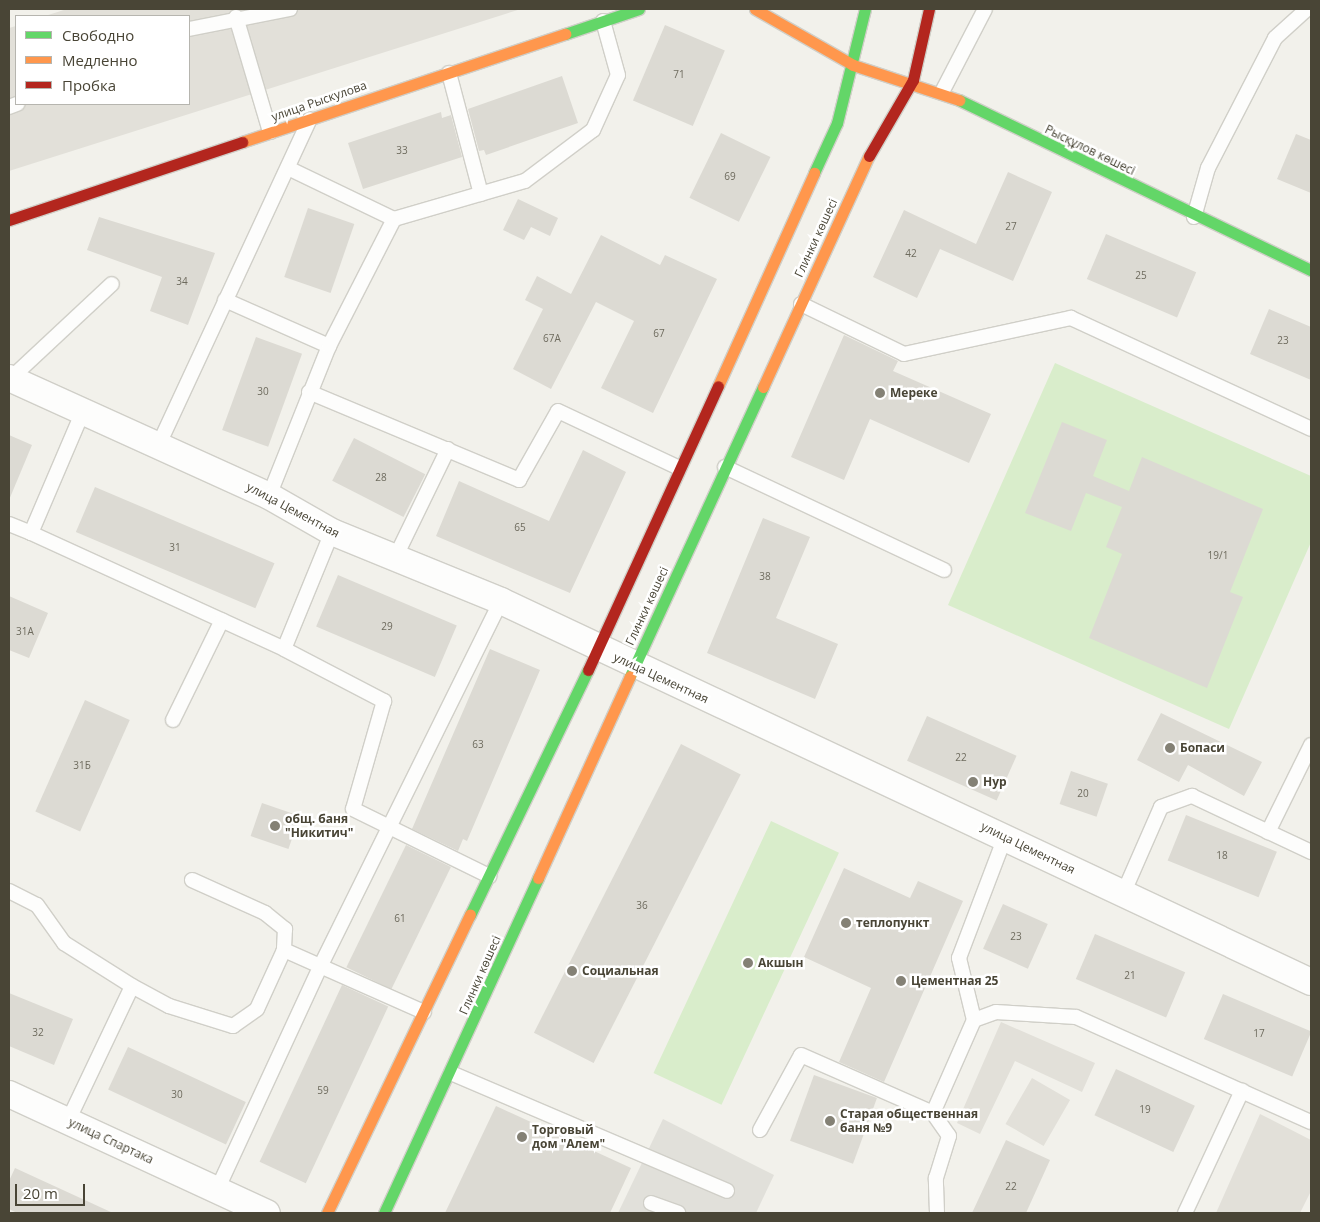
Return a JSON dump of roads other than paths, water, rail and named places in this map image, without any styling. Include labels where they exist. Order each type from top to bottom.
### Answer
[{"type":"main road","name":"улица Рыскулова","points":[[9,220],[639,9]]},
{"type":"main road","points":[[756,9],[853,65]]},
{"type":"main road","points":[[327,1213],[598,649],[677,468],[837,123],[853,65],[865,9]]},
{"type":"main road","name":"Глинки көшесі","points":[[384,1213],[451,1073],[634,665],[875,142],[913,80],[929,9]]},
{"type":"main road","name":"Рысқұлов көшесі","points":[[853,65],[913,80],[942,92],[1194,217],[1311,270]]},
{"type":"street","name":"улица Цементная","points":[[9,379],[159,444],[269,496],[332,532],[396,556],[501,601],[598,649],[1005,837],[1311,982]]},
{"type":"street","name":"улица Спартака","points":[[9,1094],[267,1213]]},
{"type":"lane","points":[[190,29],[236,17],[290,9]]},
{"type":"lane","points":[[942,92],[985,9]]},
{"type":"lane","points":[[1194,217],[1208,168],[1275,38],[1306,9]]},
{"type":"lane","points":[[236,17],[270,132]]},
{"type":"lane","points":[[288,168],[394,219],[525,181],[593,130],[618,75],[603,21]]},
{"type":"lane","points":[[449,73],[481,194]]},
{"type":"lane","points":[[159,444],[311,119]]},
{"type":"lane","points":[[269,496],[329,346],[394,219]]},
{"type":"lane","points":[[9,379],[112,284]]},
{"type":"lane","points":[[225,300],[329,346]]},
{"type":"lane","points":[[801,304],[904,354],[1070,318],[1311,429]]},
{"type":"lane","points":[[309,392],[519,480],[558,411],[677,468]]},
{"type":"lane","points":[[31,533],[83,411]]},
{"type":"lane","points":[[396,556],[448,449]]},
{"type":"lane","points":[[725,467],[944,570]]},
{"type":"lane","points":[[9,524],[284,649],[384,701],[353,809],[489,876]]},
{"type":"lane","points":[[284,649],[332,532]]},
{"type":"lane","points":[[216,1190],[388,826],[501,601]]},
{"type":"lane","points":[[173,720],[222,620]]},
{"type":"lane","points":[[1268,832],[1311,745]]},
{"type":"lane","points":[[1123,894],[1161,807],[1192,796],[1311,852]]},
{"type":"lane","points":[[933,1113],[974,1020],[959,958],[1005,837]]},
{"type":"lane","points":[[9,891],[37,906],[64,943],[132,986],[170,1006],[233,1026],[257,1009],[284,950],[285,929],[192,880]]},
{"type":"lane","points":[[284,950],[424,1012]]},
{"type":"lane","points":[[68,1121],[132,986]]},
{"type":"lane","points":[[974,1020],[996,1012],[1076,1017],[1311,1122]]},
{"type":"lane","points":[[760,1130],[801,1055],[933,1113],[948,1136],[936,1178],[937,1213]]},
{"type":"lane","points":[[451,1073],[726,1191]]},
{"type":"lane","points":[[1185,1213],[1242,1091]]},
{"type":"lane","points":[[651,1202],[678,1213]]},
{"type":"place","name":"Мереке","points":[[880,393]]},
{"type":"place","name":"Бопаси","points":[[1170,748]]},
{"type":"place","name":"Нур","points":[[973,782]]},
{"type":"place","name":"общ. баня \"Никитич\"","points":[[275,826]]},
{"type":"place","name":"теплопункт","points":[[846,923]]},
{"type":"place","name":"Акшын","points":[[748,963]]},
{"type":"place","name":"Социальная","points":[[572,971]]},
{"type":"place","name":"Цементная 25","points":[[901,981]]},
{"type":"place","name":"Старая общественная баня №9","points":[[830,1121]]},
{"type":"place","name":"Торговый дом \"Алем\"","points":[[522,1137]]}]
